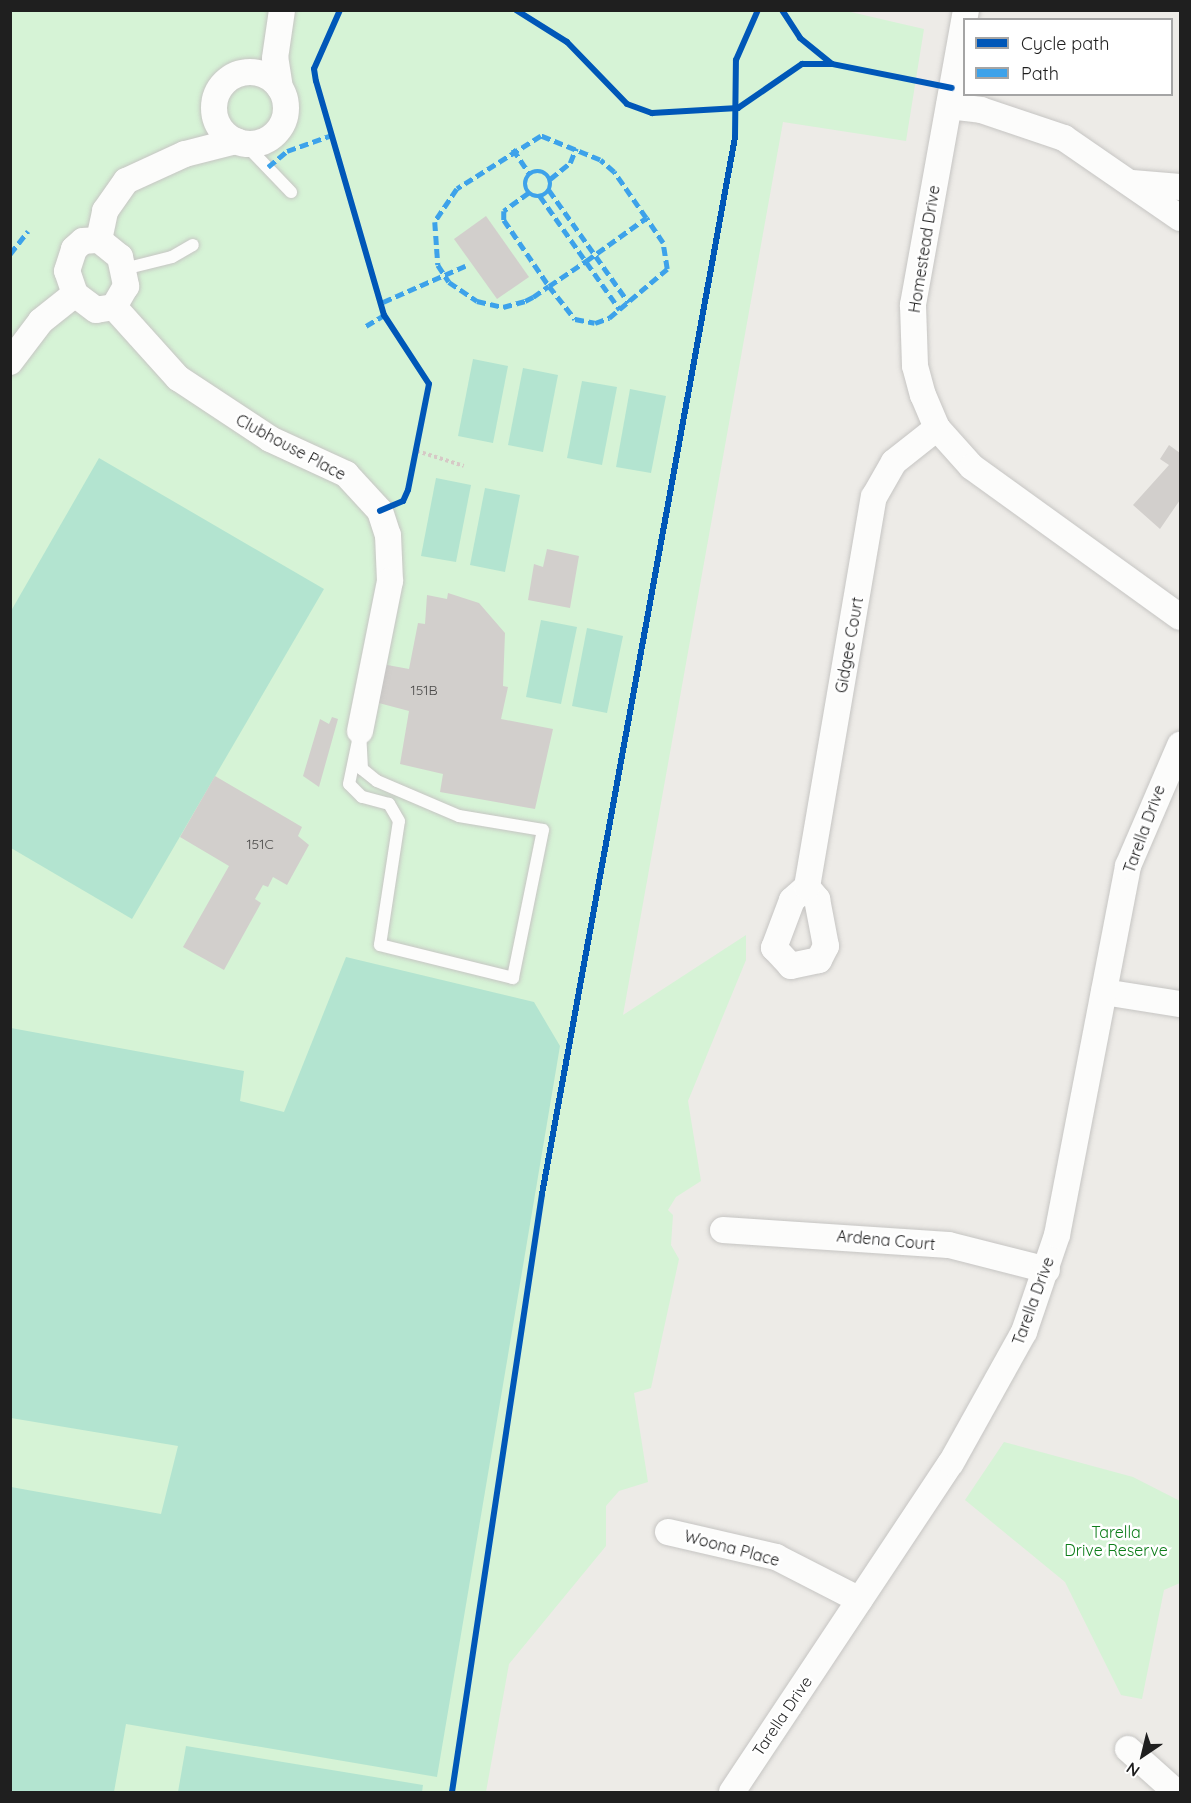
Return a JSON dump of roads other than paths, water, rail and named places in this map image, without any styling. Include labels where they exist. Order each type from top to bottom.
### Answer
[{"type":"street","points":[[185,154],[214,112],[219,89],[238,74],[261,46],[277,10]]},
{"type":"street","points":[[99,240],[105,211],[126,181],[185,154],[240,142],[262,141],[278,131],[286,105],[280,88],[275,58],[282,10]]},
{"type":"street","name":"Homestead Drive","points":[[963,27],[912,328],[920,386],[937,428],[972,467],[1180,617]]},
{"type":"street","points":[[238,74],[261,74],[280,88]]},
{"type":"street","points":[[949,106],[1041,127],[1131,183],[1180,218]]},
{"type":"street","points":[[214,112],[221,129],[240,142]]},
{"type":"street","points":[[1131,183],[1180,187]]},
{"type":"street","points":[[99,240],[115,250],[124,269],[124,295],[114,307],[96,310],[75,294],[68,278],[68,259],[83,241],[99,240]]},
{"type":"street","points":[[10,362],[41,321],[75,294]]},
{"type":"street","name":"Clubhouse Place","points":[[114,307],[178,378],[270,439],[346,474],[380,511],[388,535],[390,581],[360,730]]},
{"type":"street","name":"Gidgee Court","points":[[807,887],[874,497],[894,462],[937,428]]},
{"type":"street","name":"Tarella Drive","points":[[732,1792],[860,1600],[999,1384],[1047,1270],[1128,866],[1180,746]]},
{"type":"street","points":[[1104,992],[1180,1004]]},
{"type":"street","name":"Ardena Court","points":[[723,1230],[949,1245],[1047,1270]]},
{"type":"street","name":"Woona Place","points":[[668,1532],[776,1557],[860,1600]]},
{"type":"street","points":[[1128,1749],[1176,1792]]},
{"type":"lane","points":[[240,142],[291,192]]},
{"type":"lane","points":[[124,269],[172,257],[193,245]]},
{"type":"lane","points":[[360,730],[362,769],[377,781],[459,816],[543,830],[513,978],[380,945],[399,822],[389,804],[362,797],[349,783],[360,730]]},
{"type":"park label","name":"Tarella Drive Reserve","points":[[1116,1541]]}]
